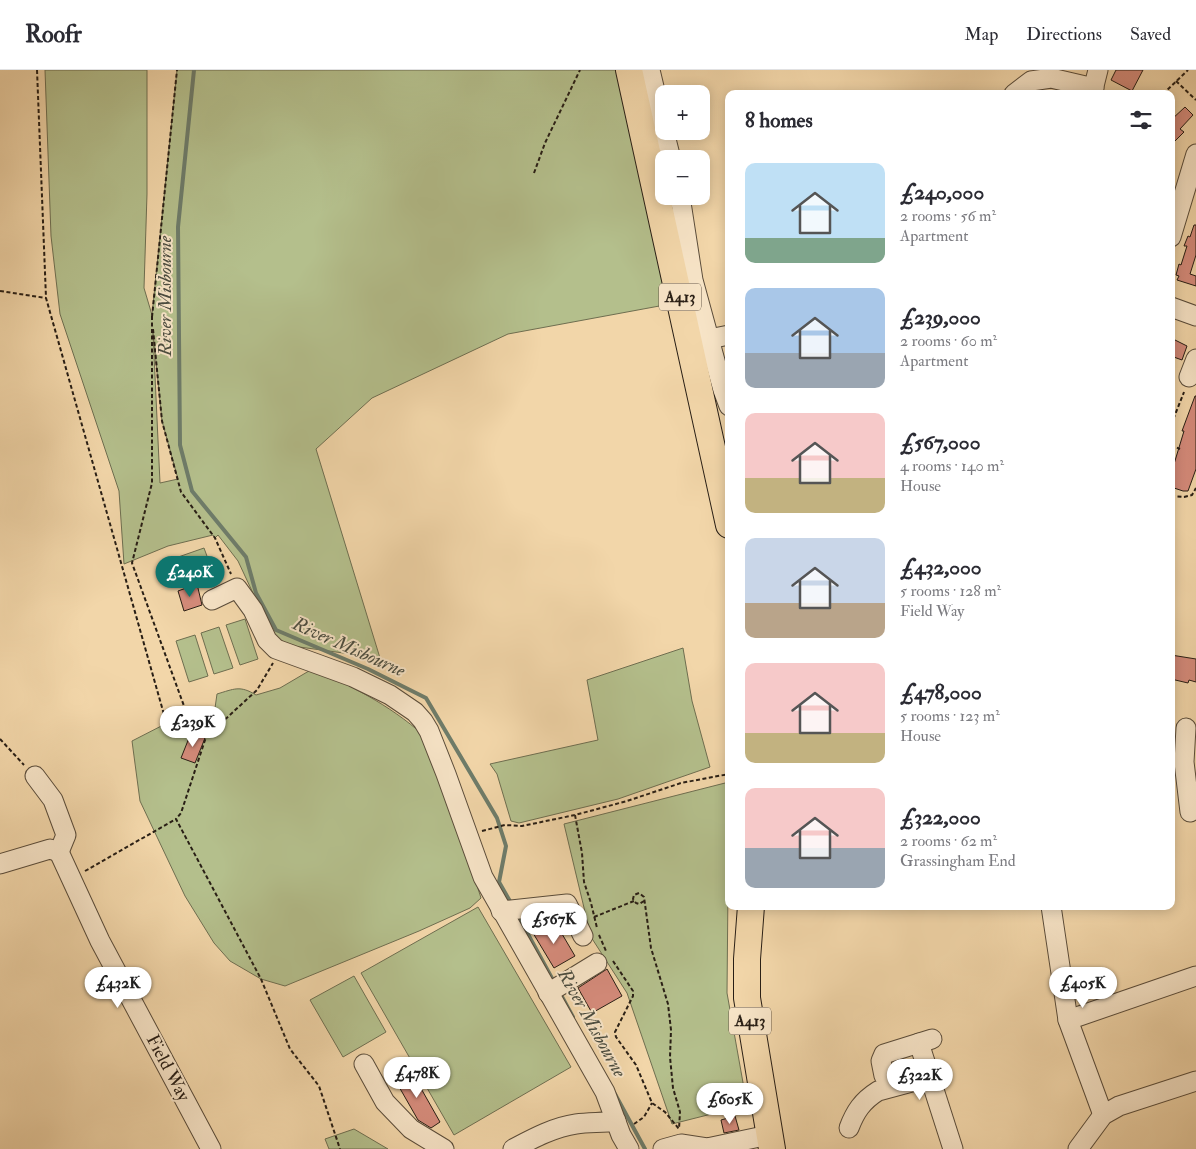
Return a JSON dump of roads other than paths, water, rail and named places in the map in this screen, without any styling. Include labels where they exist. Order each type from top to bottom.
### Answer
[{"type":"highway","name":"A413","points":[[629,70],[720,391],[725,465]]},
{"type":"highway","name":"A413","points":[[751,910],[747,959],[747,998],[770,1142]]},
{"type":"street","points":[[650,70],[655,91]]},
{"type":"street","points":[[1019,90],[1031,81],[1051,78],[1095,84]]},
{"type":"street","points":[[1175,223],[1196,154]]},
{"type":"street","points":[[681,205],[693,280],[709,339],[720,391]]},
{"type":"street","points":[[1175,309],[1196,316]]},
{"type":"street","points":[[709,339],[725,336]]},
{"type":"street","points":[[1190,377],[1196,359]]},
{"type":"street","points":[[212,600],[237,588],[253,610],[268,640],[280,651],[353,677],[390,695],[415,712],[423,721],[429,731],[446,774],[483,877],[510,910],[555,989],[622,1124],[621,1135],[629,1149]]},
{"type":"street","points":[[1184,728],[1184,762],[1190,812]]},
{"type":"street","points":[[0,864],[50,849],[59,852],[66,835],[53,800],[35,776]]},
{"type":"street","name":"Field Way","points":[[59,852],[100,941],[211,1149]]},
{"type":"street","points":[[510,910],[567,904],[583,936]]},
{"type":"street","points":[[1052,910],[1068,1020],[1103,1115]]},
{"type":"street","points":[[555,989],[605,958]]},
{"type":"street","points":[[1068,1020],[1196,976]]},
{"type":"street","points":[[884,1076],[881,1060],[884,1054],[926,1041],[930,1077],[953,1149]]},
{"type":"street","points":[[364,1064],[385,1102],[411,1129],[444,1149]]},
{"type":"street","points":[[849,1128],[857,1110],[871,1096],[878,1092],[930,1077]]},
{"type":"street","points":[[1078,1149],[1103,1115],[1119,1106],[1196,1081]]},
{"type":"street","points":[[513,1149],[547,1132],[575,1124],[622,1124]]},
{"type":"street","points":[[663,1149],[680,1136],[707,1148],[770,1142]]},
{"type":"waterway","name":"River Misbourne","points":[[194,70],[178,227],[180,445],[192,491],[246,557],[256,593],[276,630],[368,669],[426,698],[497,818],[506,846],[499,882],[511,903]]},
{"type":"waterway","name":"River Misbourne","points":[[517,914],[554,982]]},
{"type":"waterway","name":"River Misbourne","points":[[560,993],[573,1017]]},
{"type":"waterway","name":"River Misbourne","points":[[615,1094],[645,1149]]}]
